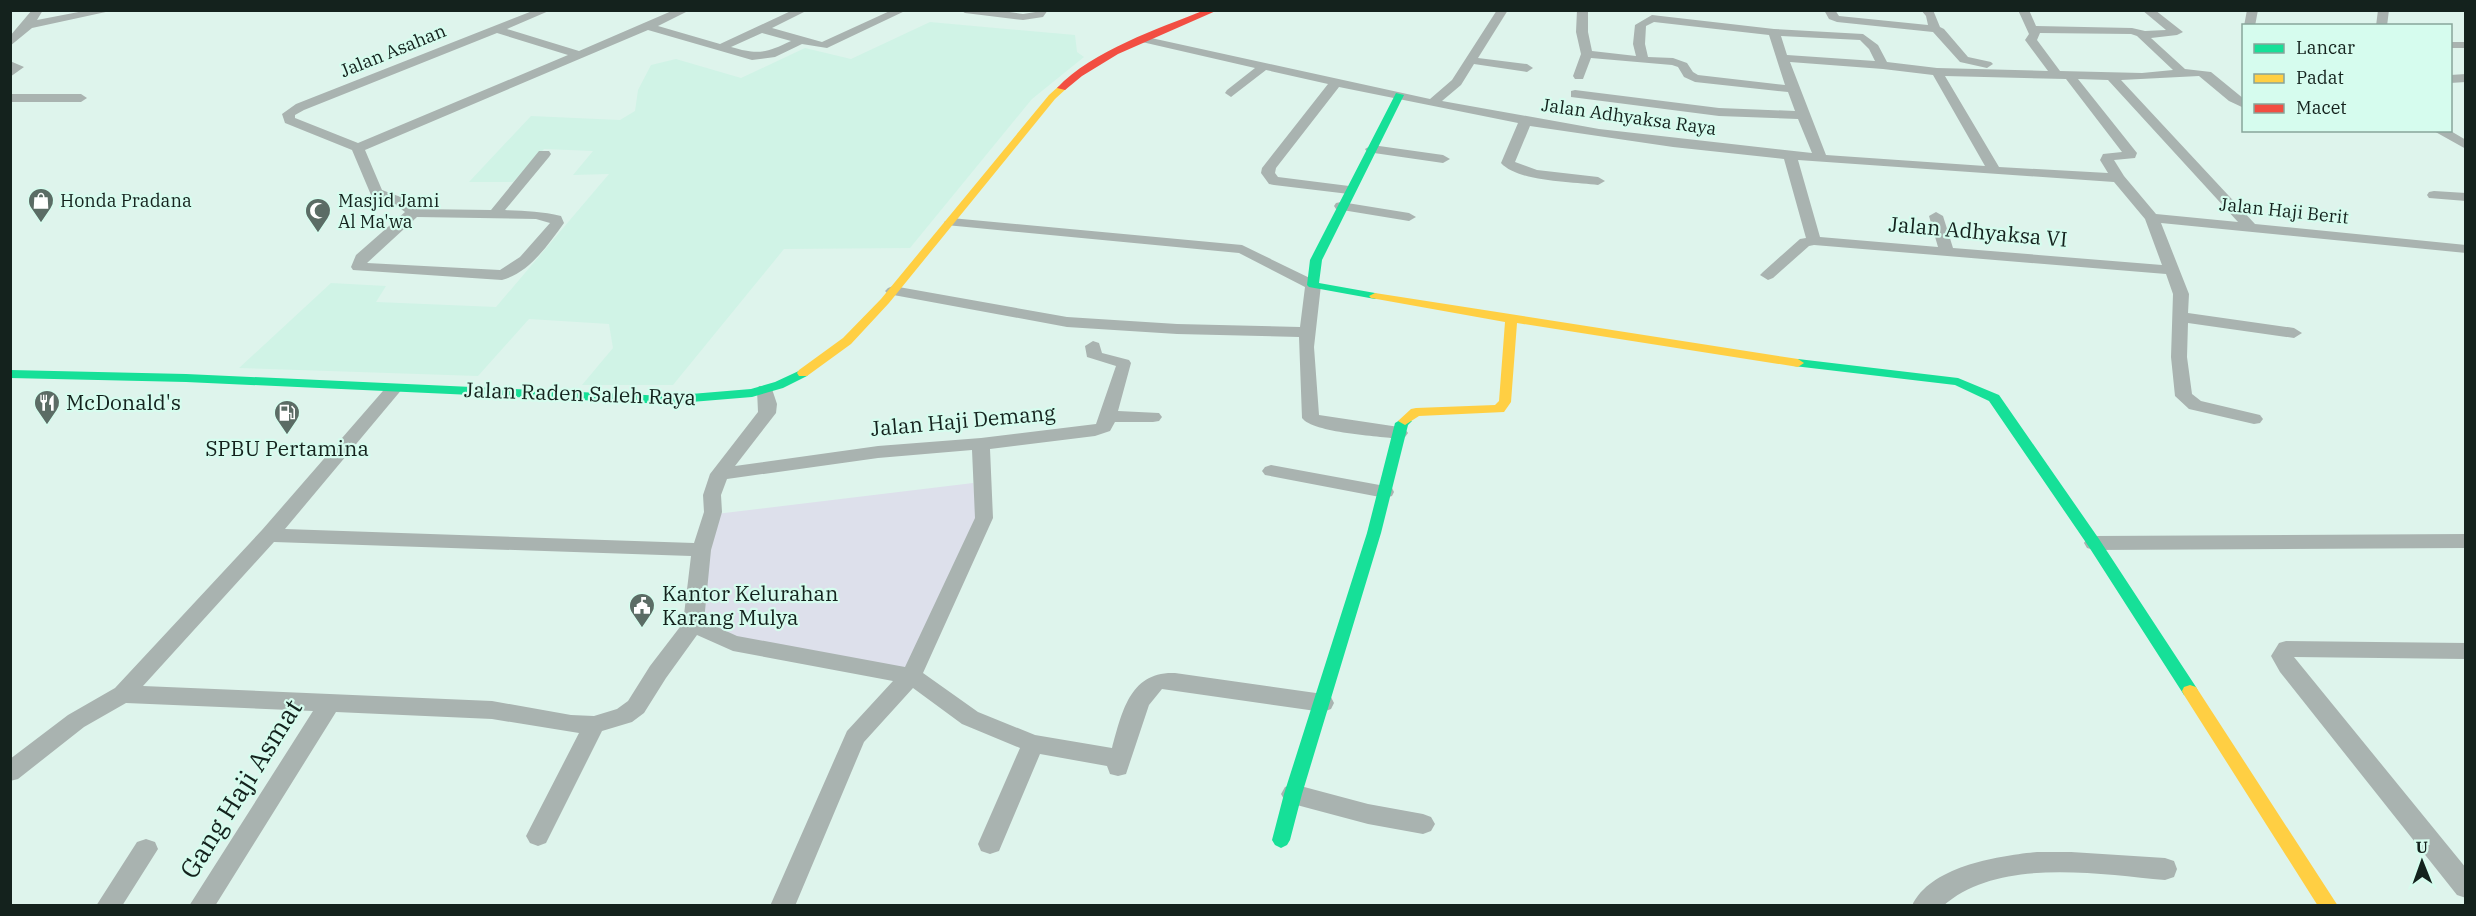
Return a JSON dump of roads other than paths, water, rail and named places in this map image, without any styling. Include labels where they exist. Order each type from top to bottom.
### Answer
[{"type":"street","points":[[10,43],[28,25],[38,10]]},
{"type":"street","points":[[28,25],[110,10]]},
{"type":"street","name":"Jalan Asahan","points":[[358,148],[289,120],[288,114],[546,10]]},
{"type":"street","points":[[413,213],[403,202],[376,192],[358,148],[685,10]]},
{"type":"street","points":[[722,47],[803,10]]},
{"type":"street","points":[[761,29],[799,41],[827,45],[902,10]]},
{"type":"street","points":[[964,10],[1023,17],[1039,15],[1043,10]]},
{"type":"street","name":"Jalan Raden Saleh Raya","points":[[10,374],[186,378],[667,400],[710,398],[765,390],[800,375],[822,361],[849,338],[894,291],[1052,97],[1079,73],[1142,39],[1214,10]]},
{"type":"street","points":[[1434,102],[1457,82],[1503,10]]},
{"type":"street","points":[[1579,76],[1587,54],[1582,42],[1584,30],[1580,20],[1583,10]]},
{"type":"street","points":[[1678,10],[1683,23]]},
{"type":"street","points":[[1829,10],[1837,19],[1935,29],[1940,31],[1961,58],[1967,62],[2012,66],[2058,74]]},
{"type":"street","points":[[1926,10],[1931,15],[1935,29]]},
{"type":"street","points":[[2023,10],[2035,34],[2031,40],[2058,74],[2130,153],[2126,156],[2108,157],[2107,160],[2118,178],[2152,218],[2181,294],[2179,357],[2186,400],[2195,405],[2254,419]]},
{"type":"street","points":[[2032,29],[2132,31],[2142,34],[2177,32],[2147,10]]},
{"type":"street","points":[[1643,61],[1640,45],[1641,26],[1650,18],[1774,32],[1863,37],[1874,46],[1883,65]]},
{"type":"street","points":[[646,26],[759,58],[771,55],[799,41]]},
{"type":"street","points":[[497,30],[581,55]]},
{"type":"street","points":[[1774,32],[1793,89],[1821,157]]},
{"type":"street","points":[[2142,34],[2182,72]]},
{"type":"street","points":[[481,36],[564,62]]},
{"type":"street","name":"Jalan Adhyaksa Raya","points":[[1142,39],[1525,121],[1790,155],[2118,178]]},
{"type":"street","points":[[1587,54],[1679,63],[1687,69],[1688,74],[1700,79],[1793,89]]},
{"type":"street","points":[[1782,58],[1883,65],[1936,72],[2112,77],[2163,76],[2182,72],[2204,73],[2242,102]]},
{"type":"street","points":[[1471,60],[1527,68]]},
{"type":"street","points":[[10,64],[18,67],[10,74]]},
{"type":"street","points":[[1231,93],[1264,66]]},
{"type":"street","points":[[1936,72],[1995,171]]},
{"type":"street","points":[[2112,77],[2249,226]]},
{"type":"street","points":[[1336,82],[1269,168],[1268,173],[1274,182],[1349,190]]},
{"type":"street","points":[[1575,94],[1719,112],[1805,115]]},
{"type":"street","points":[[1398,95],[1316,260],[1310,303],[1310,332],[1306,347],[1311,418],[1323,423],[1399,433]]},
{"type":"street","points":[[10,98],[81,98]]},
{"type":"street","points":[[1525,121],[1508,163],[1511,166],[1598,181]]},
{"type":"street","points":[[2442,132],[2466,145]]},
{"type":"street","points":[[1372,149],[1443,159]]},
{"type":"street","points":[[495,214],[544,154]]},
{"type":"street","points":[[1768,275],[1805,242],[1814,241],[1790,155]]},
{"type":"street","points":[[2434,195],[2466,197]]},
{"type":"street","points":[[1341,206],[1409,217]]},
{"type":"street","points":[[413,213],[548,216],[556,219],[557,223],[516,269],[502,275],[358,267],[357,264],[361,258],[413,213]]},
{"type":"street","points":[[1936,216],[1947,250]]},
{"type":"street","name":"Jalan Haji Berit","points":[[2152,218],[2466,249]]},
{"type":"street","points":[[951,222],[1242,249],[1313,285],[1511,320],[1819,366],[1958,382],[1994,398],[2094,543],[2329,906]]},
{"type":"street","name":"Jalan Adhyaksa VI","points":[[1814,241],[2172,270]]},
{"type":"street","points":[[894,291],[1067,322],[1177,329],[1310,332]]},
{"type":"street","points":[[2182,317],[2294,333]]},
{"type":"street","points":[[1281,840],[1293,794],[1323,703],[1402,423],[1416,412],[1492,411],[1503,406],[1511,320]]},
{"type":"street","points":[[1093,346],[1092,354],[1096,357],[1114,360],[1123,363],[1124,366],[1108,416],[1153,417]]},
{"type":"street","points":[[10,772],[76,721],[123,694],[269,535],[395,388]]},
{"type":"street","points":[[123,694],[492,710],[571,724],[594,724],[624,716],[636,707],[658,672],[693,625],[701,550],[713,512],[712,495],[719,474],[767,413],[765,390]]},
{"type":"street","name":"Jalan Haji Demang","points":[[719,474],[878,452],[981,444],[1095,430],[1104,427],[1108,416]]},
{"type":"street","points":[[782,906],[855,738],[911,676],[984,518],[981,444]]},
{"type":"street","points":[[1271,471],[1384,492]]},
{"type":"street","points":[[269,535],[701,550]]},
{"type":"street","points":[[2094,543],[2466,541]]},
{"type":"street","points":[[693,625],[733,643],[911,676],[970,718],[1033,744],[1119,763],[1131,720],[1148,689],[1156,682],[1175,681],[1323,703]]},
{"type":"street","points":[[2466,651],[2286,649],[2282,656],[2466,887]]},
{"type":"street","name":"Gang Haji Asmat","points":[[201,906],[330,703]]},
{"type":"street","points":[[538,836],[594,724]]},
{"type":"street","points":[[990,844],[1033,744]]},
{"type":"street","points":[[1293,794],[1368,814],[1423,824]]},
{"type":"street","points":[[108,906],[146,849]]},
{"type":"street","points":[[1924,906],[1962,878],[2007,865],[2084,864],[2164,869]]},
{"type":"place","name":"Honda Pradana","points":[[41,224]]},
{"type":"place","name":"Masjid Jami Al Ma'wa","points":[[318,234]]},
{"type":"place","name":"McDonald's","points":[[47,426]]},
{"type":"place","name":"SPBU Pertamina","points":[[287,436]]},
{"type":"place","name":"Kantor Kelurahan Karang Mulya","points":[[642,629]]}]
